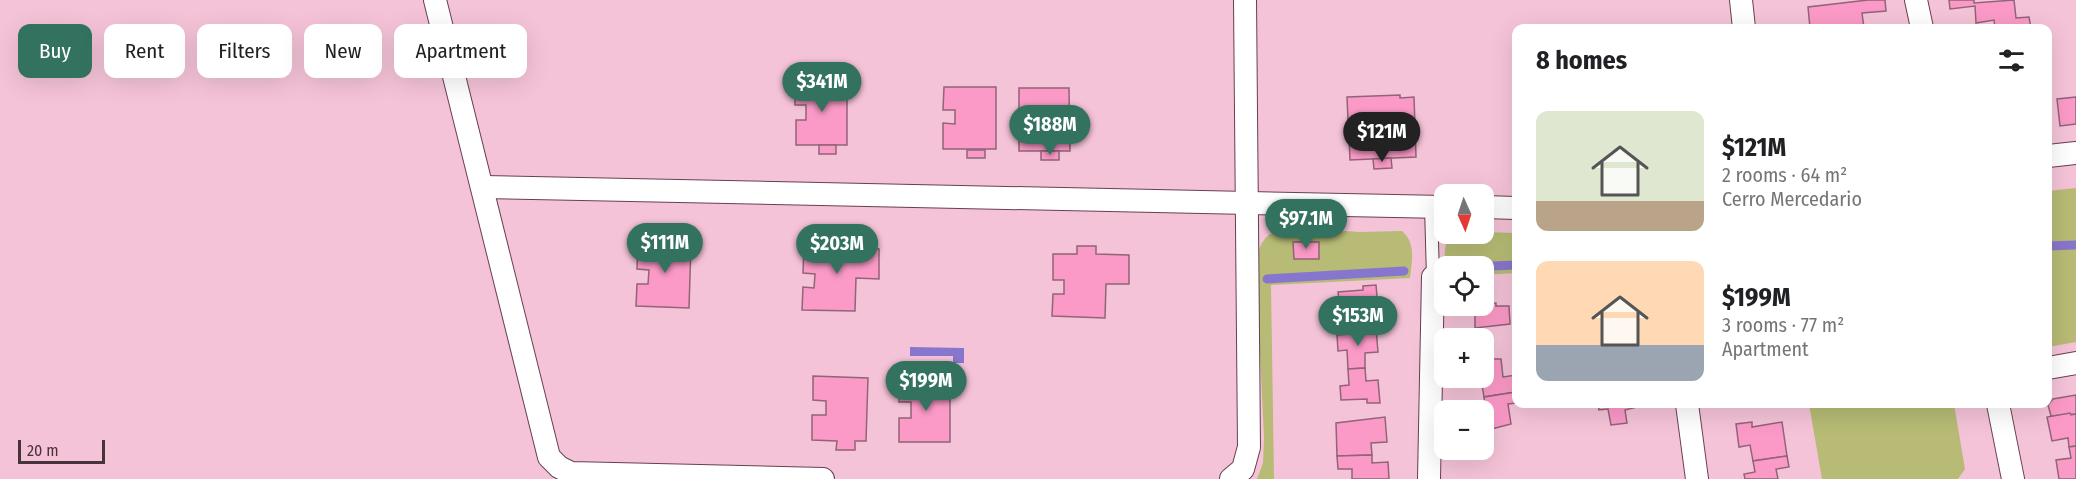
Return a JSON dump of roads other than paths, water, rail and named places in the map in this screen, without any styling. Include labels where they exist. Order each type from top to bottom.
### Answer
[{"type":"street","points":[[435,0],[549,457],[559,467],[571,473],[823,479]]},
{"type":"street","points":[[1231,479],[1243,469],[1249,447],[1245,0]]},
{"type":"street","points":[[1741,0],[1744,24]]},
{"type":"street","points":[[1916,0],[1921,24]]},
{"type":"street","points":[[2052,156],[2076,153]]},
{"type":"street","points":[[483,187],[1434,206]]},
{"type":"street","points":[[1494,207],[1512,208]]},
{"type":"street","points":[[1429,479],[1432,277]]},
{"type":"street","points":[[2052,367],[2076,363]]},
{"type":"street","points":[[1688,408],[1697,479]]},
{"type":"street","points":[[1999,408],[2013,479]]},
{"type":"lane","points":[[1432,277],[1435,244]]},
{"type":"waterway","points":[[2052,246],[2076,245]]},
{"type":"waterway","points":[[1494,266],[1512,265]]},
{"type":"waterway","points":[[1267,279],[1404,271]]}]
